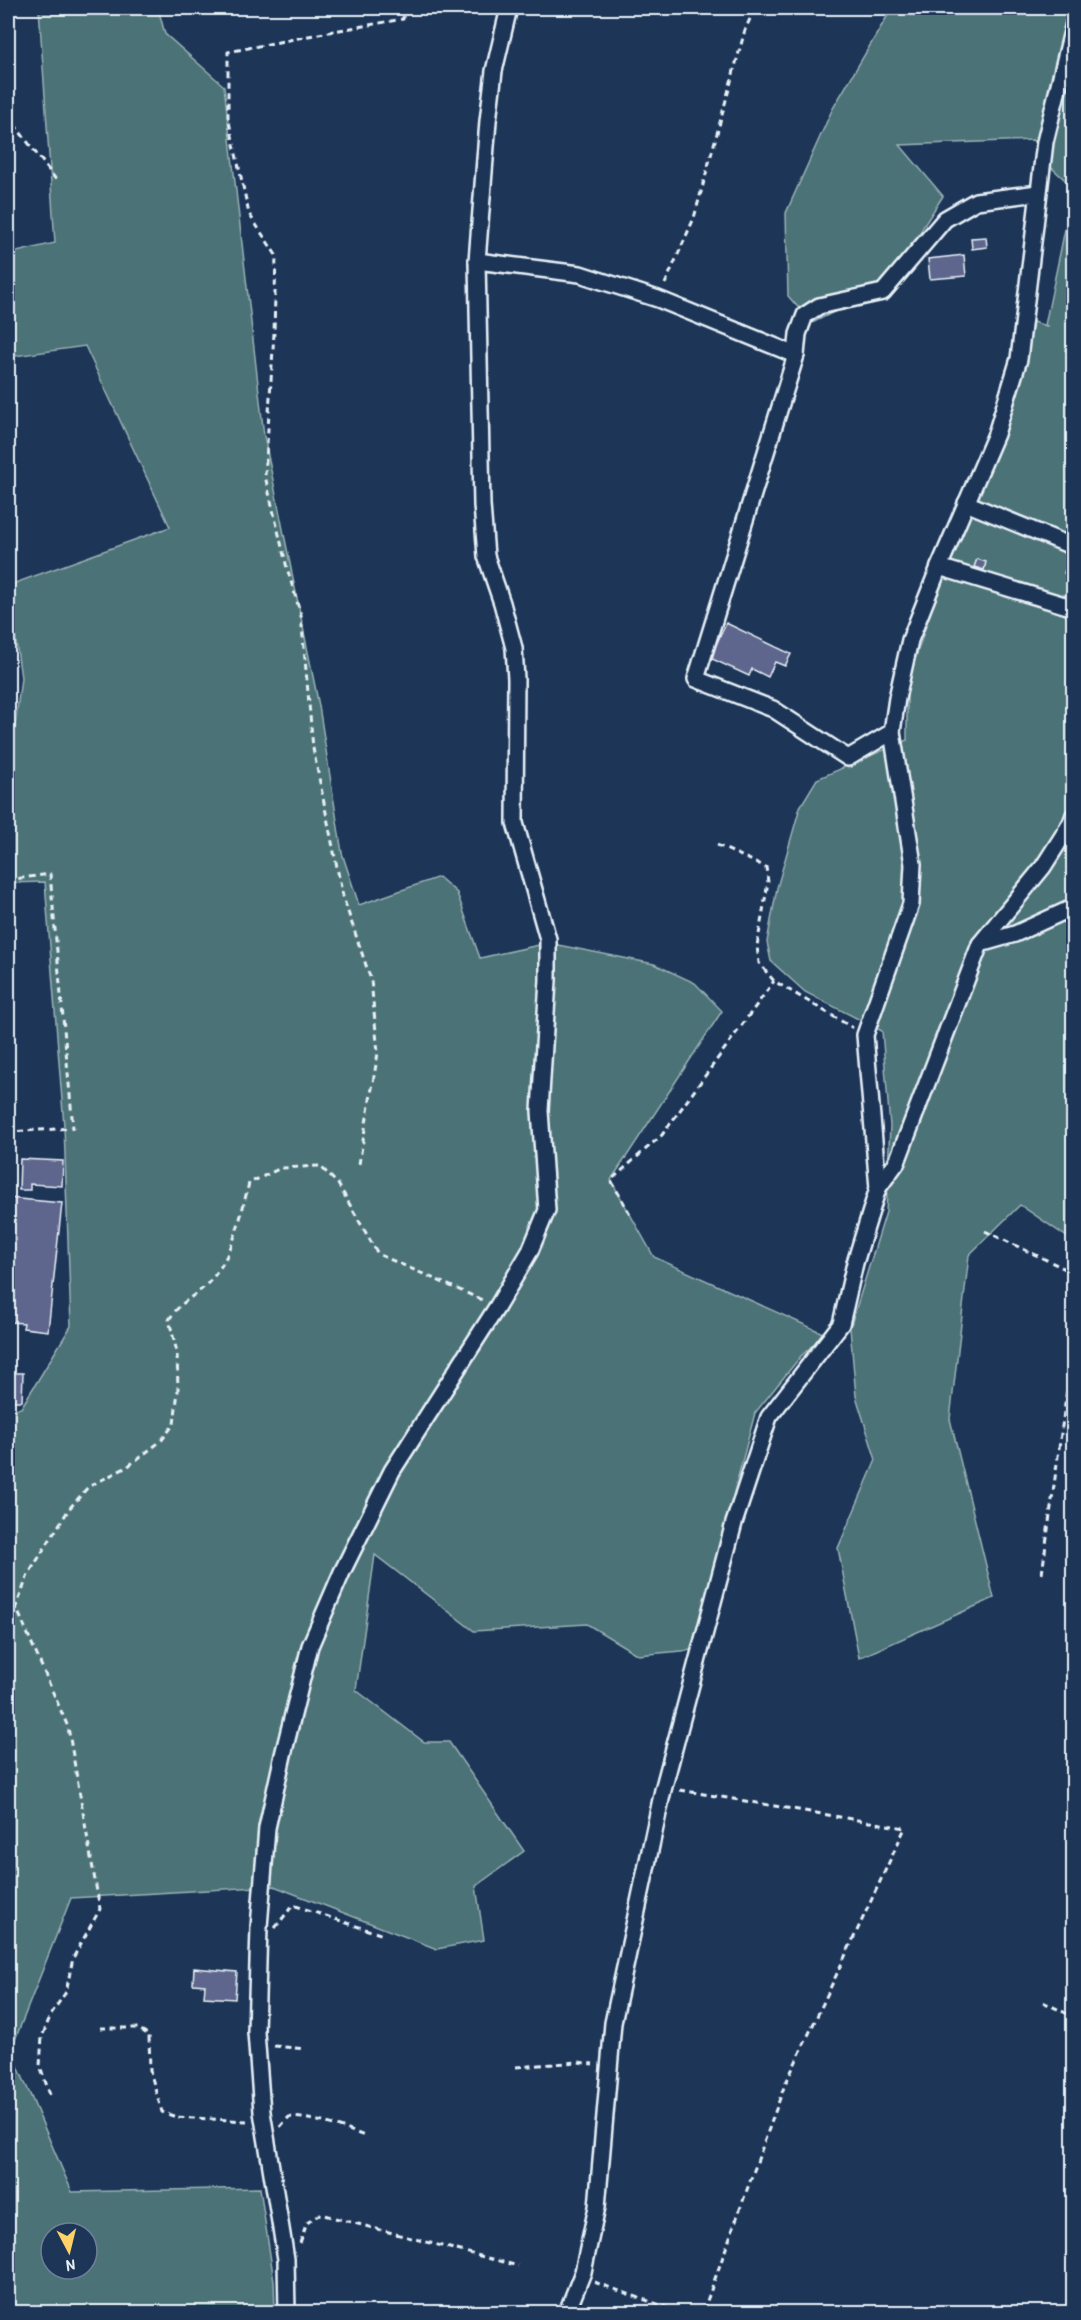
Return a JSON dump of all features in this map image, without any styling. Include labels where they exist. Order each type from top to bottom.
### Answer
[{"type":"street","points":[[287,2313],[286,2259],[264,2122],[257,2045],[258,1937],[267,1828],[310,1646],[342,1572],[392,1471],[497,1307],[530,1251],[547,1210],[540,1111],[548,980],[548,939],[515,824],[516,678],[513,648],[502,603],[486,556],[482,505],[477,261],[494,71],[509,8]]},
{"type":"street","points":[[878,1188],[865,1035],[911,904],[913,864],[892,732],[910,640],[996,434],[1019,359],[1045,142],[1074,23]]},
{"type":"street","points":[[892,732],[848,758],[773,709],[696,679],[796,355],[798,334],[805,315],[819,306],[883,292],[945,219],[976,201],[1038,194]]},
{"type":"street","points":[[477,261],[580,274],[658,299],[796,355]]},
{"type":"street","points":[[966,503],[1074,547]]},
{"type":"street","points":[[939,567],[1074,608]]},
{"type":"street","points":[[567,2313],[581,2277],[597,2207],[613,2023],[663,1790],[734,1523],[769,1417],[841,1324],[855,1263],[878,1188],[897,1162],[980,944],[1042,867],[1074,815]]},
{"type":"street","points":[[980,944],[1015,934],[1074,907]]},
{"type":"path","points":[[359,1164],[378,1053],[371,980],[343,897],[313,748],[301,615],[265,476],[274,333],[276,255],[249,214],[228,117],[228,52],[403,20],[404,8]]},
{"type":"path","points":[[658,299],[694,218],[745,30],[754,8]]},
{"type":"path","points":[[8,116],[57,181]]},
{"type":"path","points":[[717,845],[766,867],[768,882],[757,946],[759,963],[774,981],[865,1035]]},
{"type":"path","points":[[8,880],[50,874],[73,1128],[8,1132]]},
{"type":"path","points":[[630,1214],[611,1180],[662,1135],[774,981]]},
{"type":"path","points":[[50,2095],[40,2066],[42,2037],[51,2014],[66,1992],[73,1958],[100,1909],[68,1727],[16,1607],[28,1575],[69,1509],[88,1488],[127,1467],[160,1441],[174,1424],[178,1390],[177,1352],[169,1320],[177,1307],[209,1282],[231,1250],[249,1183],[281,1168],[291,1167],[320,1166],[338,1184],[378,1254],[497,1307]]},
{"type":"path","points":[[985,1231],[1074,1273]]},
{"type":"path","points":[[1042,1574],[1068,1382],[1074,1369]]},
{"type":"path","points":[[680,1790],[905,1828],[784,2087],[703,2313]]},
{"type":"path","points":[[258,1937],[272,1932],[293,1905],[383,1935]]},
{"type":"path","points":[[1044,2002],[1074,2017]]},
{"type":"path","points":[[99,2028],[138,2028],[148,2035],[150,2071],[162,2112],[176,2117],[264,2122]]},
{"type":"path","points":[[257,2045],[305,2049]]},
{"type":"path","points":[[516,2067],[578,2062],[609,2066]]},
{"type":"path","points":[[267,2142],[289,2117],[321,2120],[367,2137]]},
{"type":"path","points":[[286,2259],[297,2251],[307,2223],[320,2214],[518,2266]]},
{"type":"path","points":[[581,2277],[680,2313]]},
{"type":"green space","points":[[39,8],[158,8],[165,34],[224,86],[264,436],[319,706],[342,853],[359,905],[439,877],[457,893],[480,958],[548,943],[654,964],[695,983],[722,1011],[611,1180],[654,1257],[825,1334],[801,1356],[755,1413],[692,1650],[638,1655],[587,1624],[474,1631],[375,1555],[356,1690],[424,1742],[449,1742],[524,1851],[476,1886],[484,1940],[437,1949],[274,1886],[71,1898],[11,2050],[72,2192],[260,2188],[274,2281],[275,2312],[8,2312],[8,1410],[21,1408],[71,1326],[64,1126],[45,882],[8,883],[8,782],[21,678],[10,598],[15,583],[170,527],[85,346],[8,357],[8,254],[55,243]]},
{"type":"green space","points":[[892,8],[1073,8],[1073,187],[1042,159],[1033,140],[900,145],[943,196],[923,227],[897,280],[812,323],[788,296],[786,213],[832,110]]},
{"type":"green space","points":[[1073,191],[1073,1241],[1020,1205],[969,1255],[950,1419],[994,1598],[859,1658],[838,1548],[876,1460],[856,1396],[850,1328],[886,1212],[890,1126],[882,1031],[805,992],[771,961],[767,942],[777,888],[800,807],[817,779],[907,740],[907,684],[966,503],[1030,321],[1049,327],[1045,325]]},
{"type":"building","points":[[986,237],[987,247],[972,249],[971,238]]},
{"type":"building","points":[[964,255],[966,276],[930,279],[928,259]]},
{"type":"building","points":[[977,559],[986,562],[984,570],[974,567]]},
{"type":"building","points":[[1067,565],[1074,568],[1074,577],[1064,573]]},
{"type":"building","points":[[726,623],[791,654],[785,666],[775,662],[768,677],[752,669],[749,676],[710,658]]},
{"type":"building","points":[[20,1159],[63,1161],[62,1186],[30,1184],[30,1190],[19,1190]]},
{"type":"building","points":[[8,1198],[62,1203],[48,1331],[23,1328],[24,1323],[8,1322]]},
{"type":"building","points":[[8,1373],[23,1373],[22,1401],[8,1401]]},
{"type":"building","points":[[194,1968],[237,1972],[235,1999],[204,1997],[205,1985],[193,1984]]}]
